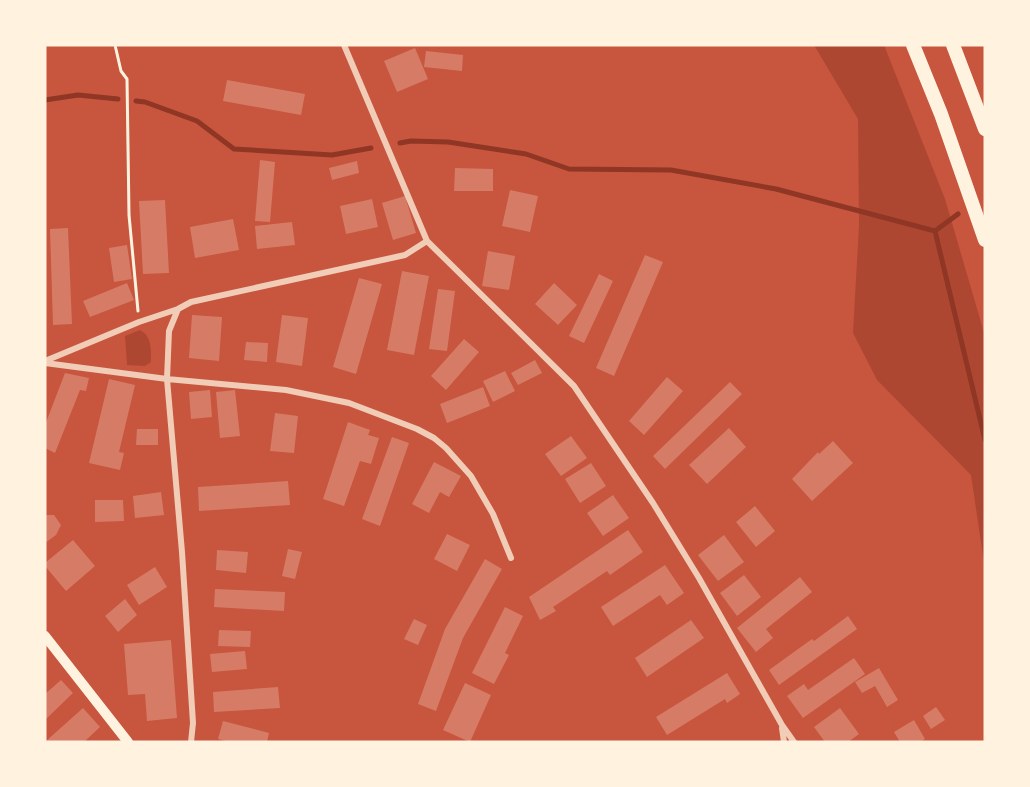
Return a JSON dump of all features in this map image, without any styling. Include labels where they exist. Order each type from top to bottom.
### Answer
[{"type":"highway","points":[[913,45],[941,114],[985,240]]},
{"type":"highway","points":[[953,45],[985,129]]},
{"type":"main road","points":[[45,636],[128,742]]},
{"type":"street","points":[[344,45],[427,241],[574,386],[688,559],[782,725],[794,742]]},
{"type":"street","points":[[45,362],[191,302],[405,255],[427,241]]},
{"type":"street","points":[[178,309],[169,331],[167,379],[182,552],[192,711],[191,742]]},
{"type":"street","points":[[45,362],[167,379],[286,390],[349,403],[417,429],[446,448],[471,476],[493,514],[511,558]]},
{"type":"street","points":[[782,725],[784,742]]},
{"type":"path","points":[[115,45],[121,70],[127,79],[129,215],[139,322]]},
{"type":"shaded area","points":[[814,45],[884,45],[945,199],[985,336],[985,569],[971,475],[877,380],[853,333],[859,225],[858,119]]},
{"type":"shaded area","points":[[140,330],[149,340],[151,362],[145,366],[127,365],[125,336]]},
{"type":"building","points":[[415,48],[428,79],[397,92],[384,61]]},
{"type":"building","points":[[426,51],[463,55],[462,71],[424,67]]},
{"type":"building","points":[[227,80],[305,94],[301,115],[223,101]]},
{"type":"building","points":[[260,160],[275,162],[270,222],[255,221]]},
{"type":"building","points":[[357,161],[359,173],[332,180],[329,168]]},
{"type":"building","points":[[455,168],[493,169],[493,191],[454,191]]},
{"type":"building","points":[[510,190],[538,196],[530,232],[502,226]]},
{"type":"building","points":[[405,196],[416,233],[393,240],[382,203]]},
{"type":"building","points":[[372,199],[378,227],[346,234],[340,206]]},
{"type":"building","points":[[165,200],[169,273],[143,274],[139,201]]},
{"type":"building","points":[[233,219],[239,250],[195,258],[190,227]]},
{"type":"building","points":[[292,222],[295,245],[257,249],[255,226]]},
{"type":"building","points":[[68,228],[72,324],[53,325],[50,229]]},
{"type":"building","points":[[127,245],[132,279],[114,282],[109,248]]},
{"type":"building","points":[[488,251],[515,256],[509,290],[482,286]]},
{"type":"building","points":[[645,255],[663,262],[614,376],[596,368]]},
{"type":"building","points":[[402,271],[429,276],[414,355],[387,350]]},
{"type":"building","points":[[599,274],[613,281],[584,343],[569,336]]},
{"type":"building","points":[[359,278],[382,284],[356,374],[333,367]]},
{"type":"building","points":[[127,283],[134,300],[90,317],[83,301]]},
{"type":"building","points":[[554,283],[577,305],[558,325],[535,304]]},
{"type":"building","points":[[438,289],[455,291],[447,351],[429,349]]},
{"type":"building","points":[[192,315],[222,317],[219,361],[189,358]]},
{"type":"building","points":[[282,315],[308,318],[302,366],[276,362]]},
{"type":"building","points":[[464,339],[479,352],[446,390],[431,376]]},
{"type":"building","points":[[246,342],[268,343],[267,362],[244,360]]},
{"type":"building","points":[[535,360],[542,373],[518,385],[511,373]]},
{"type":"building","points":[[505,371],[515,391],[493,402],[483,381]]},
{"type":"building","points":[[65,373],[89,378],[86,391],[80,390],[55,453],[45,448],[45,425]]},
{"type":"building","points":[[667,377],[683,391],[644,435],[629,421]]},
{"type":"building","points":[[109,379],[135,385],[119,452],[124,453],[120,470],[89,463]]},
{"type":"building","points":[[730,382],[742,394],[665,469],[653,456]]},
{"type":"building","points":[[483,387],[490,406],[447,423],[440,404]]},
{"type":"building","points":[[210,390],[212,417],[191,419],[189,392]]},
{"type":"building","points":[[235,390],[240,436],[220,438],[216,392]]},
{"type":"building","points":[[275,413],[298,416],[294,453],[270,451]]},
{"type":"building","points":[[348,422],[370,430],[368,435],[379,438],[371,464],[360,461],[344,506],[323,499]]},
{"type":"building","points":[[729,428],[746,447],[707,484],[689,465]]},
{"type":"building","points":[[137,429],[158,429],[158,445],[136,445]]},
{"type":"building","points":[[571,436],[587,458],[561,476],[545,454]]},
{"type":"building","points":[[392,437],[409,443],[380,526],[362,519]]},
{"type":"building","points":[[833,441],[853,463],[812,501],[792,479],[818,452],[819,454]]},
{"type":"building","points":[[434,462],[461,476],[449,497],[440,492],[429,513],[412,504]]},
{"type":"building","points":[[591,463],[606,486],[580,503],[565,479]]},
{"type":"building","points":[[288,481],[290,505],[199,511],[198,487]]},
{"type":"building","points":[[161,492],[164,515],[135,518],[133,496]]},
{"type":"building","points":[[613,495],[629,518],[603,536],[587,513]]},
{"type":"building","points":[[95,500],[123,500],[124,521],[95,522]]},
{"type":"building","points":[[755,506],[775,531],[756,547],[736,522]]},
{"type":"building","points":[[45,515],[54,515],[61,525],[56,535],[45,543]]},
{"type":"building","points":[[628,530],[643,552],[610,575],[607,571],[553,607],[556,611],[540,620],[529,597]]},
{"type":"building","points":[[447,534],[470,545],[457,571],[434,559]]},
{"type":"building","points":[[724,535],[744,562],[718,581],[698,555]]},
{"type":"building","points":[[73,540],[95,566],[66,591],[45,566],[45,563]]},
{"type":"building","points":[[288,549],[302,552],[295,579],[282,576]]},
{"type":"building","points":[[217,550],[248,552],[246,573],[216,570]]},
{"type":"building","points":[[485,559],[502,569],[463,638],[436,711],[418,704],[445,629]]},
{"type":"building","points":[[665,565],[684,593],[667,605],[660,595],[613,626],[601,607]]},
{"type":"building","points":[[155,567],[167,587],[139,605],[127,585]]},
{"type":"building","points":[[744,575],[761,597],[737,616],[720,593]]},
{"type":"building","points":[[800,577],[812,592],[766,629],[773,638],[756,652],[737,628]]},
{"type":"building","points":[[215,589],[285,592],[284,611],[214,607]]},
{"type":"building","points":[[125,599],[137,615],[118,632],[105,616]]},
{"type":"building","points":[[505,607],[523,616],[505,653],[509,655],[494,684],[472,673]]},
{"type":"building","points":[[848,616],[857,629],[779,685],[769,670]]},
{"type":"building","points":[[414,619],[427,625],[418,645],[404,639]]},
{"type":"building","points":[[691,620],[704,638],[647,677],[635,658]]},
{"type":"building","points":[[219,630],[251,631],[250,647],[218,646]]},
{"type":"building","points":[[171,640],[177,718],[147,721],[145,694],[128,695],[124,644]]},
{"type":"building","points":[[245,651],[247,669],[212,672],[210,654]]},
{"type":"building","points":[[854,658],[865,674],[803,718],[787,696],[804,684],[808,690]]},
{"type":"building","points":[[879,668],[898,700],[887,707],[875,686],[862,693],[855,682]]},
{"type":"building","points":[[727,673],[740,694],[727,703],[725,699],[667,735],[656,717]]},
{"type":"building","points":[[61,680],[73,693],[45,720],[45,694]]},
{"type":"building","points":[[465,683],[491,695],[470,742],[443,730]]},
{"type":"building","points":[[278,687],[280,708],[214,712],[213,692]]},
{"type":"building","points":[[936,707],[945,720],[931,729],[923,716]]},
{"type":"building","points":[[83,708],[100,727],[84,742],[45,742]]},
{"type":"building","points":[[840,708],[859,734],[848,742],[825,742],[814,727]]},
{"type":"building","points":[[914,720],[925,739],[920,742],[900,742],[894,732]]},
{"type":"building","points":[[223,721],[269,733],[267,742],[230,742],[218,739]]},
{"type":"waterway","points":[[45,100],[78,95],[118,99]]},
{"type":"waterway","points":[[136,101],[145,102],[197,121],[234,149],[332,155],[371,148]]},
{"type":"waterway","points":[[400,143],[448,142],[526,154],[569,169],[671,170],[776,189],[935,231],[985,440]]},
{"type":"waterway","points":[[935,231],[958,214]]}]
